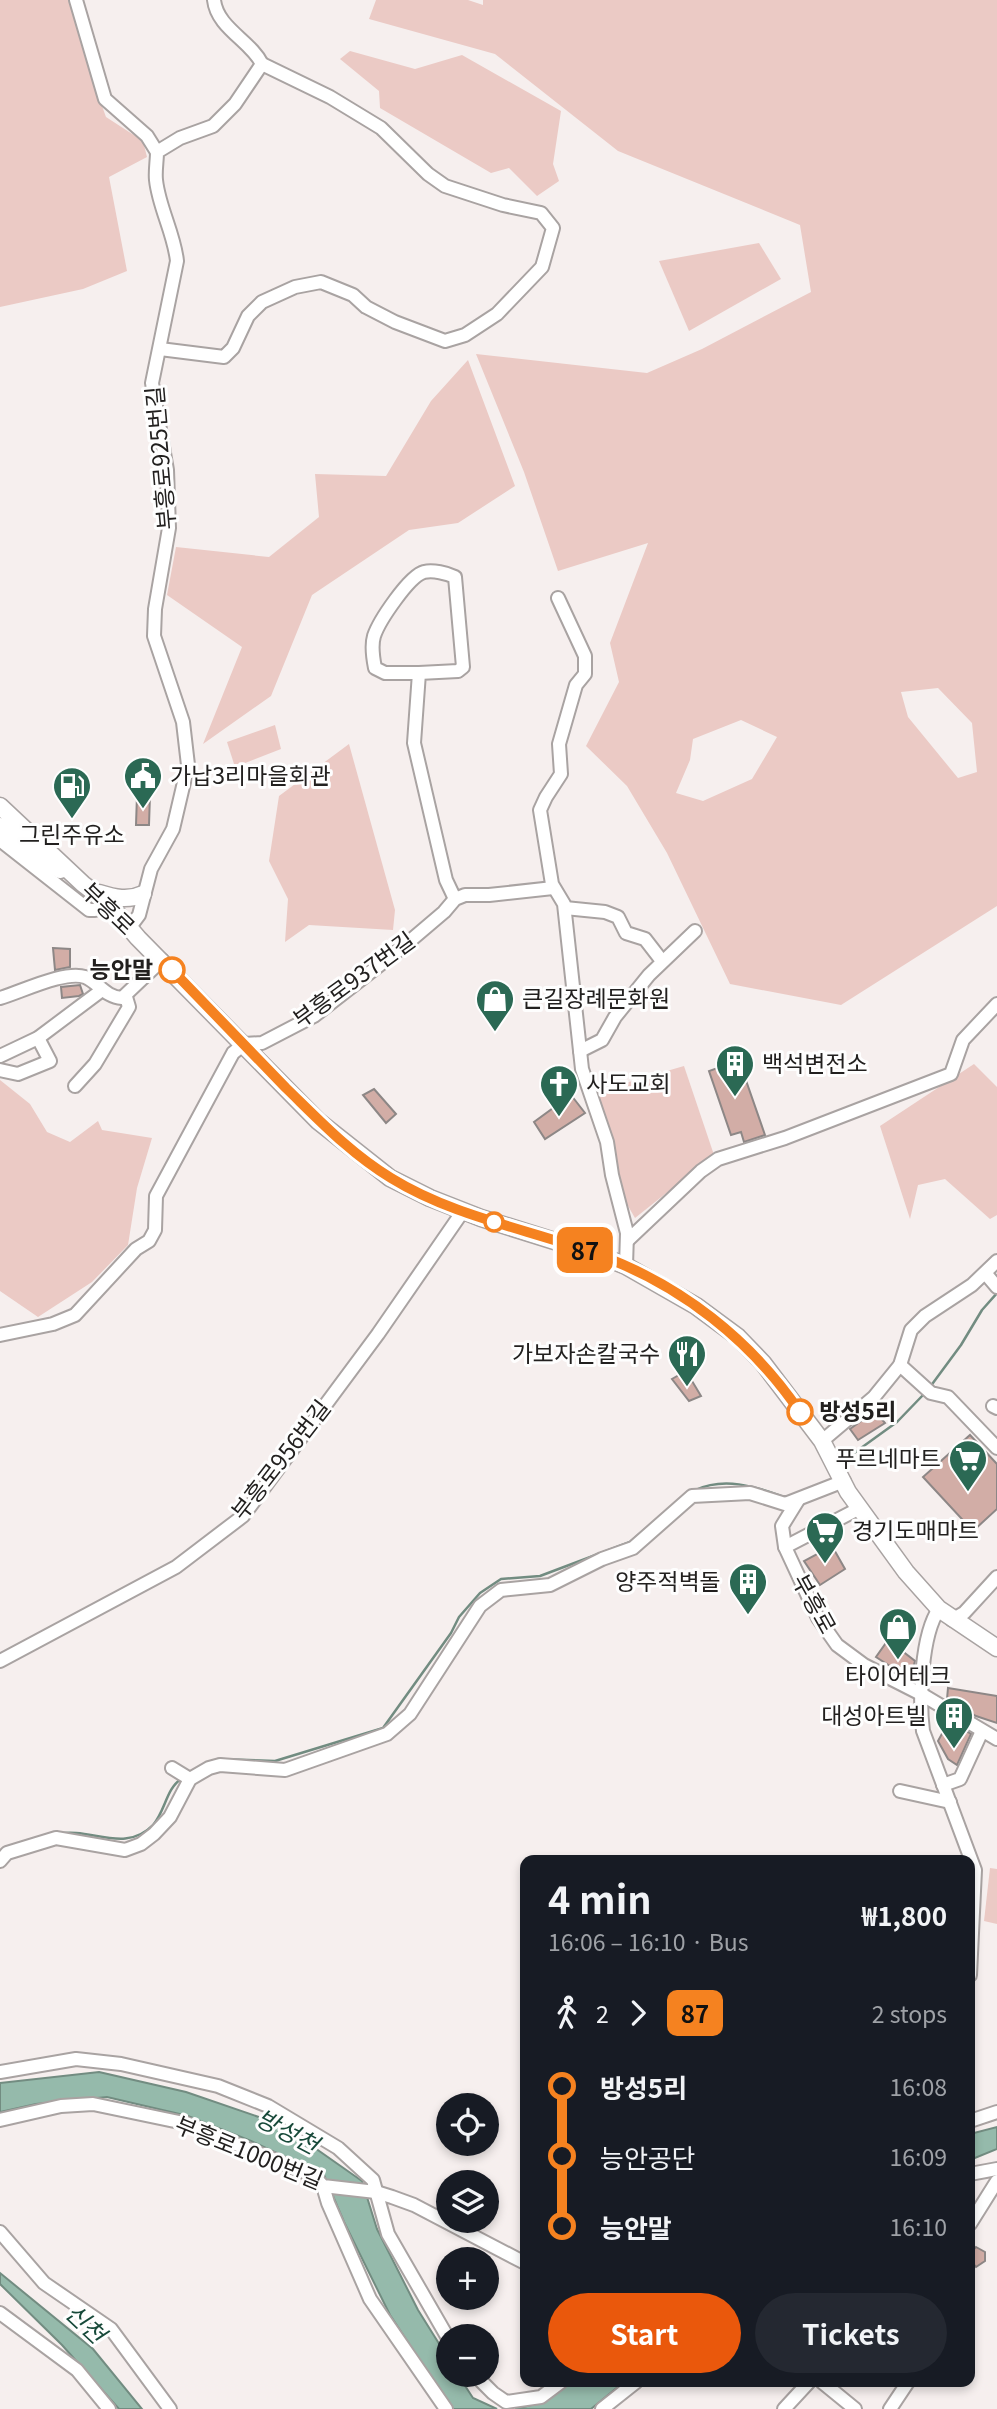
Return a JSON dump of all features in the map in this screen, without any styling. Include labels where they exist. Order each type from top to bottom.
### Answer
[{"type":"main road","name":"부흥로","points":[[0,806],[109,904],[318,1121],[390,1178],[463,1211],[626,1266],[706,1312],[738,1338],[764,1363],[822,1441],[886,1547],[939,1609],[997,1648]]},
{"type":"main road","points":[[0,826],[33,854],[88,887],[122,899],[133,899],[144,894]]},
{"type":"street","points":[[76,0],[106,99],[148,135],[157,152],[180,138],[213,126],[235,104],[262,64]]},
{"type":"street","name":"부흥로925번길","points":[[160,349],[225,357],[233,348],[248,316],[262,302],[295,287],[321,282],[353,295],[366,307],[395,322],[444,341],[465,335],[497,314],[542,267],[553,228],[541,213],[503,205],[445,186],[428,174],[381,128],[330,97],[262,64],[257,55],[238,39],[215,7],[214,0]]},
{"type":"street","name":"부흥로925번길","points":[[130,927],[139,915],[151,869],[173,829],[188,765],[183,722],[154,636],[155,609],[169,528],[167,470],[152,383],[177,261],[175,244],[163,211],[156,180],[157,152]]},
{"type":"street","points":[[424,572],[447,573],[455,578],[463,667],[458,671],[419,673],[385,673],[375,668],[374,636],[386,613],[415,577],[424,572]]},
{"type":"street","points":[[558,598],[585,656],[585,674],[576,685],[559,744],[561,774],[540,810],[553,888],[565,908],[582,1069],[607,1142],[627,1241],[626,1266]]},
{"type":"street","points":[[419,673],[414,743],[446,880],[455,899],[465,895],[553,888]]},
{"type":"street","points":[[0,840],[89,910],[109,904]]},
{"type":"street","name":"부흥로937번길","points":[[244,1044],[262,1043],[314,1016],[404,946],[444,912],[455,899]]},
{"type":"street","points":[[565,908],[605,912],[618,917],[626,933],[645,939],[662,961]]},
{"type":"street","points":[[579,1051],[601,1040],[615,1017],[662,961],[695,931]]},
{"type":"street","points":[[0,998],[74,976],[88,979],[118,999],[126,998],[151,968],[162,960]]},
{"type":"street","points":[[0,1056],[38,1038],[102,990]]},
{"type":"street","points":[[75,1086],[95,1064],[129,1007],[126,998]]},
{"type":"street","points":[[627,1241],[718,1159],[785,1138],[951,1074],[963,1040],[997,1004]]},
{"type":"street","points":[[0,1070],[18,1074],[50,1061],[38,1038]]},
{"type":"street","points":[[0,1335],[42,1327],[75,1315],[136,1249],[149,1241],[155,1230],[156,1196],[168,1170],[233,1053],[244,1044]]},
{"type":"street","name":"부흥로956번길","points":[[0,1661],[176,1567],[243,1516],[378,1334],[463,1211]]},
{"type":"street","points":[[822,1441],[874,1396],[900,1365],[911,1330],[925,1315],[953,1300],[997,1261]]},
{"type":"street","points":[[986,1273],[996,1287]]},
{"type":"street","points":[[900,1365],[927,1389],[948,1396],[997,1448]]},
{"type":"street","points":[[0,1861],[7,1853],[56,1838],[125,1850],[141,1844],[170,1817],[190,1779],[220,1765],[285,1770],[387,1734],[410,1714],[480,1606],[501,1590],[550,1585],[602,1559],[633,1548],[692,1496],[750,1493],[785,1504],[844,1481]]},
{"type":"street","points":[[785,1547],[782,1526],[798,1500]]},
{"type":"street","name":"부흥로","points":[[860,1508],[785,1547],[818,1618],[837,1645],[864,1665],[921,1694],[997,1739]]},
{"type":"street","points":[[952,1620],[964,1613],[997,1577]]},
{"type":"street","points":[[939,1609],[931,1620],[921,1694],[923,1731],[969,1855]]},
{"type":"street","points":[[943,1785],[960,1779],[982,1731]]},
{"type":"street","points":[[172,1768],[190,1779]]},
{"type":"street","points":[[900,1791],[950,1802]]},
{"type":"street","name":"부흥로1000번길","points":[[0,2072],[76,2059],[121,2063],[218,2086],[268,2106],[338,2148],[373,2180],[388,2234],[440,2324]]},
{"type":"street","name":"부흥로1000번길","points":[[0,2120],[61,2106],[93,2104],[184,2123],[314,2176],[323,2186],[376,2192],[414,2206],[520,2260]]},
{"type":"street","points":[[975,2119],[997,2112]]},
{"type":"street","points":[[975,2173],[997,2169]]},
{"type":"street","points":[[975,2216],[997,2181]]},
{"type":"street","points":[[323,2186],[370,2299],[446,2409]]},
{"type":"street","points":[[0,2232],[44,2283],[111,2329],[170,2409]]},
{"type":"street","points":[[0,2313],[76,2370],[109,2409]]},
{"type":"street","points":[[486,2387],[506,2403],[541,2397],[554,2387]]},
{"type":"street","points":[[602,2409],[630,2387]]},
{"type":"street","points":[[784,2409],[804,2387]]},
{"type":"street","points":[[828,2387],[855,2409]]},
{"type":"street","points":[[890,2409],[905,2387]]},
{"type":"shaded area","points":[[0,0],[73,0],[106,117],[143,141],[147,157],[109,177],[127,271],[83,289],[0,307]]},
{"type":"shaded area","points":[[376,0],[468,0],[483,5],[483,0],[997,0],[997,906],[841,1005],[730,984],[667,853],[627,786],[586,746],[619,682],[610,643],[648,543],[558,571],[524,472],[476,354],[647,373],[702,349],[811,292],[800,225],[618,151],[495,54],[369,19]],"holes":[[[938,688],[972,723],[977,772],[958,778],[908,717],[901,692]],[[741,720],[777,737],[752,779],[703,801],[676,793],[690,760],[693,739]]]},
{"type":"shaded area","points":[[350,51],[415,69],[462,55],[561,111],[553,164],[559,181],[537,196],[509,168],[491,173],[380,108],[379,91],[340,59]]},
{"type":"shaded area","points":[[759,243],[781,279],[689,331],[659,261]]},
{"type":"shaded area","points":[[468,360],[515,486],[458,523],[409,530],[312,595],[271,696],[203,744],[242,647],[167,595],[176,547],[269,557],[319,517],[315,474],[386,476],[431,401]]},
{"type":"shaded area","points":[[275,725],[281,749],[235,767],[227,742]]},
{"type":"shaded area","points":[[349,744],[395,910],[393,930],[309,925],[285,942],[288,899],[269,861],[279,796]]},
{"type":"shaded area","points":[[974,1064],[997,1087],[997,1215],[990,1219],[945,1179],[918,1185],[910,1219],[880,1126]]},
{"type":"shaded area","points":[[684,1066],[714,1155],[635,1218],[624,1199],[598,1091]]},
{"type":"shaded area","points":[[0,1080],[30,1104],[47,1132],[70,1142],[98,1121],[102,1130],[152,1138],[137,1188],[128,1245],[92,1282],[38,1317],[0,1291]]},
{"type":"shaded area","points":[[990,1868],[997,1869],[997,1924],[984,1921]]},
{"type":"water","name":"방성천","points":[[99,2072],[186,2092],[282,2125],[362,2181],[377,2229],[418,2310],[436,2339],[436,2385],[390,2315],[324,2175],[251,2141],[188,2116],[107,2097],[36,2104],[0,2112],[0,2083]]},
{"type":"water","points":[[997,2127],[997,2149],[975,2158],[975,2133]]},
{"type":"water","points":[[0,2273],[93,2349],[142,2409],[119,2409],[62,2345],[0,2284]]},
{"type":"water","points":[[437,2387],[466,2387],[473,2398],[497,2409],[452,2409]]},
{"type":"water","points":[[564,2387],[618,2387],[591,2409],[515,2409],[544,2402]]},
{"type":"building","name":"가납3리마을회관","points":[[137,795],[150,795],[149,825],[136,825]]},
{"type":"building","points":[[53,948],[70,949],[70,967],[55,970]]},
{"type":"building","points":[[80,985],[83,994],[62,998],[61,987]]},
{"type":"building","name":"백석변전소","points":[[723,1066],[726,1074],[742,1069],[765,1135],[744,1142],[741,1132],[731,1135],[709,1071]]},
{"type":"building","points":[[374,1089],[396,1114],[386,1123],[363,1095]]},
{"type":"building","name":"사도교회","points":[[571,1095],[585,1113],[545,1139],[534,1122]]},
{"type":"building","name":"가보자손칼국수","points":[[686,1371],[701,1396],[689,1401],[672,1379]]},
{"type":"building","points":[[875,1411],[885,1423],[858,1440],[850,1429]]},
{"type":"building","name":"푸르네마트","points":[[970,1435],[997,1464],[997,1509],[973,1531],[923,1477]]},
{"type":"building","name":"경기도매마트","points":[[832,1546],[845,1569],[820,1585],[804,1561]]},
{"type":"building","name":"타이어테크","points":[[888,1640],[915,1661],[910,1679],[876,1657]]},
{"type":"building","points":[[948,1688],[997,1696],[997,1723],[976,1716],[947,1699]]},
{"type":"building","name":"대성아트빌","points":[[956,1725],[971,1734],[957,1765],[948,1759],[938,1741],[944,1730],[950,1733]]},
{"type":"building","points":[[975,2248],[985,2252],[985,2261],[976,2267],[975,2266]]},
{"type":"waterway","points":[[930,1387],[961,1345],[982,1310],[997,1293]]},
{"type":"waterway","points":[[843,1461],[897,1422],[924,1394]]},
{"type":"waterway","points":[[696,1490],[717,1484],[739,1484],[781,1496]]},
{"type":"waterway","points":[[218,1759],[275,1761],[383,1728],[451,1633],[459,1617],[480,1593],[501,1579],[540,1576],[630,1542],[657,1519]]},
{"type":"waterway","points":[[58,1834],[131,1838],[153,1825],[172,1789],[181,1779]]},
{"type":"bus line","name":"87","points":[[172,970],[318,1121],[390,1178],[481,1219],[599,1255],[657,1283],[715,1319],[750,1348],[788,1393],[800,1412]]},
{"type":"place","name":"가납3리마을회관","points":[[143,810]]},
{"type":"place","name":"그린주유소","points":[[72,820]]},
{"type":"place","name":"능안말","points":[[172,970]]},
{"type":"place","name":"큰길장례문화원","points":[[495,1033]]},
{"type":"place","name":"백석변전소","points":[[735,1098]]},
{"type":"place","name":"사도교회","points":[[559,1118]]},
{"type":"place","name":"가보자손칼국수","points":[[687,1388]]},
{"type":"place","name":"방성5리","points":[[800,1412]]},
{"type":"place","name":"푸르네마트","points":[[968,1493]]},
{"type":"place","name":"경기도매마트","points":[[825,1565]]},
{"type":"place","name":"양주적벽돌","points":[[748,1616]]},
{"type":"place","name":"타이어테크","points":[[898,1661]]},
{"type":"place","name":"대성아트빌","points":[[954,1750]]},
{"type":"water label","name":"신천","points":[[85,2324]]}]
